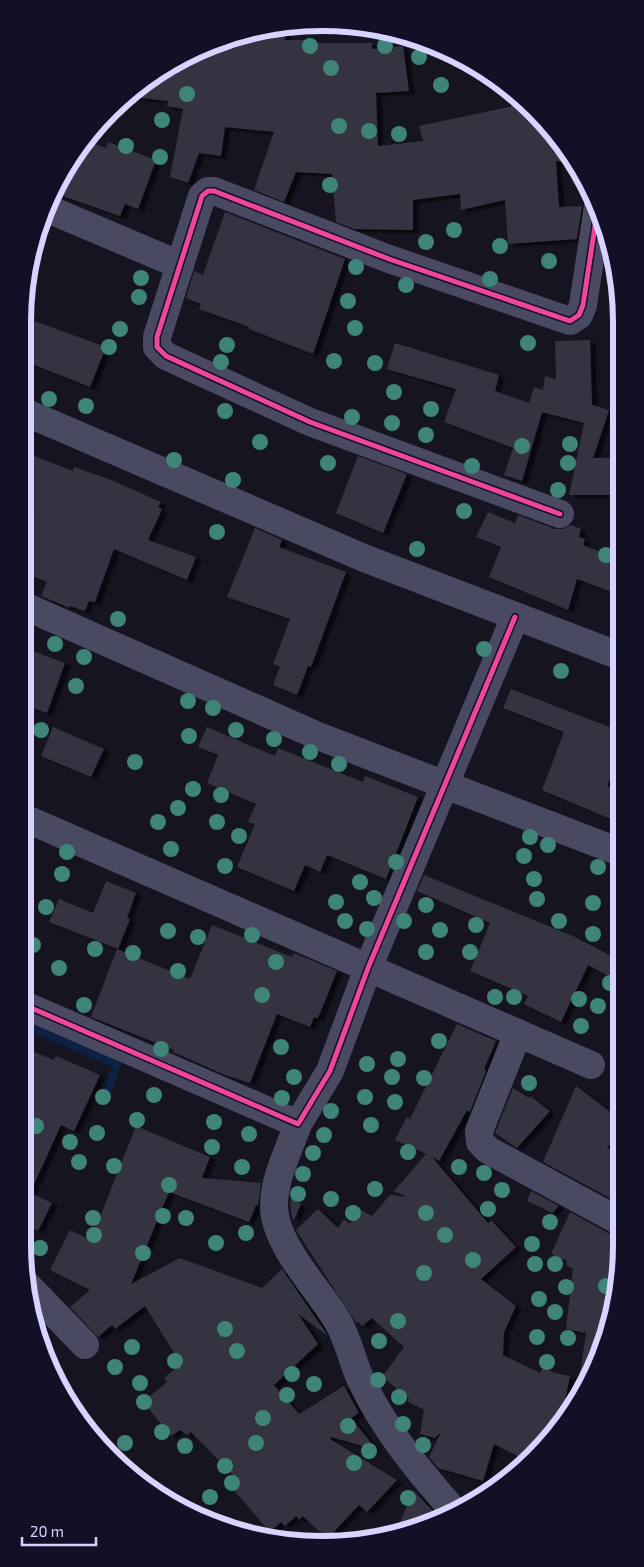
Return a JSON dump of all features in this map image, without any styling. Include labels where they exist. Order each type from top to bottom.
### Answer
[{"type":"street","points":[[560,514],[310,422],[166,356],[157,347],[156,337],[202,196],[208,191],[214,191],[389,259],[570,320],[579,315],[583,305],[595,224]]},
{"type":"street","points":[[53,211],[180,265]]},
{"type":"street","points":[[31,415],[364,558],[613,653]]},
{"type":"street","points":[[31,608],[318,736],[613,849]]},
{"type":"street","points":[[450,1506],[426,1480],[388,1429],[360,1378],[339,1323],[306,1276],[278,1229],[274,1207],[277,1184],[298,1124],[330,1071],[368,968],[516,617]]},
{"type":"street","points":[[31,821],[590,1065]]},
{"type":"street","points":[[31,1008],[298,1124]]},
{"type":"street","points":[[518,1033],[479,1131],[480,1142],[488,1150],[613,1217]]},
{"type":"street","points":[[36,1293],[85,1345]]},
{"type":"building","points":[[286,34],[285,40],[309,40],[309,43],[372,43],[372,49],[403,46],[409,91],[376,93],[378,146],[423,141],[419,126],[517,105],[541,130],[565,162],[556,161],[559,207],[582,206],[577,239],[508,244],[505,200],[461,210],[460,194],[413,200],[413,230],[354,229],[336,222],[332,174],[296,172],[284,202],[254,190],[274,132],[225,127],[221,156],[199,153],[188,183],[170,177],[183,109],[167,106],[168,101],[137,97],[160,80],[193,61],[247,41]]},
{"type":"building","points":[[108,142],[156,160],[138,209],[125,204],[120,216],[60,195],[80,160],[93,143],[106,148]]},
{"type":"building","points":[[225,212],[345,259],[313,354],[249,329],[249,327],[199,309],[201,304],[186,298],[194,271],[203,275]]},
{"type":"building","points":[[31,320],[106,347],[90,387],[31,364]]},
{"type":"building","points":[[590,340],[592,405],[609,410],[593,458],[613,458],[613,495],[569,495],[584,423],[542,412],[522,481],[504,475],[513,448],[444,422],[456,389],[387,369],[395,343],[499,375],[495,391],[529,403],[534,387],[543,390],[545,376],[556,379],[555,341]]},
{"type":"building","points":[[31,455],[73,471],[74,467],[111,480],[161,502],[158,507],[162,509],[148,540],[196,557],[187,580],[114,549],[95,602],[89,601],[85,611],[70,606],[70,608],[41,596],[47,582],[31,576]]},
{"type":"building","points":[[358,456],[407,474],[383,533],[336,513]]},
{"type":"building","points":[[488,512],[515,523],[518,515],[555,529],[563,529],[571,525],[581,529],[579,537],[585,539],[583,545],[613,557],[613,592],[577,579],[568,610],[489,577],[501,547],[476,537]]},
{"type":"building","points":[[255,528],[282,540],[279,547],[346,572],[311,667],[308,666],[297,695],[273,685],[280,667],[273,664],[290,619],[227,597]]},
{"type":"building","points":[[31,650],[65,663],[47,713],[31,707]]},
{"type":"building","points":[[511,689],[613,728],[613,771],[607,786],[613,789],[613,820],[542,790],[564,732],[503,708]]},
{"type":"building","points":[[53,727],[104,749],[91,777],[41,756]]},
{"type":"building","points":[[207,727],[275,756],[278,748],[363,782],[365,776],[418,797],[386,879],[327,855],[320,872],[305,865],[294,891],[237,867],[255,824],[248,822],[256,804],[207,783],[218,755],[198,747]]},
{"type":"building","points":[[424,875],[573,936],[613,957],[613,978],[588,965],[561,1022],[524,1004],[528,996],[470,971],[490,923],[417,891]]},
{"type":"building","points":[[106,881],[136,893],[127,918],[130,919],[118,949],[49,922],[59,899],[93,913]]},
{"type":"building","points":[[212,925],[292,957],[294,953],[337,971],[318,1018],[314,1017],[310,1027],[277,1014],[250,1083],[225,1075],[173,1052],[174,1050],[91,1017],[117,949],[190,979]]},
{"type":"building","points":[[457,1024],[496,1041],[484,1069],[486,1071],[470,1112],[467,1110],[439,1161],[432,1157],[488,1223],[491,1220],[516,1247],[481,1279],[516,1306],[504,1332],[503,1355],[540,1373],[543,1367],[555,1373],[570,1376],[563,1408],[541,1437],[521,1458],[494,1444],[483,1481],[438,1468],[429,1457],[441,1432],[435,1438],[420,1434],[424,1410],[407,1401],[409,1398],[382,1377],[404,1347],[372,1318],[362,1326],[358,1321],[356,1323],[296,1230],[318,1209],[338,1228],[344,1219],[350,1224],[359,1209],[372,1216],[390,1195],[407,1197],[394,1191],[426,1154],[395,1140],[407,1117],[410,1119]]},
{"type":"building","points":[[31,1051],[54,1060],[56,1056],[100,1075],[74,1131],[61,1125],[31,1191]]},
{"type":"building","points":[[576,1086],[613,1114],[613,1140],[607,1148],[613,1151],[613,1200],[543,1162]]},
{"type":"building","points":[[513,1088],[529,1098],[530,1096],[550,1111],[517,1148],[495,1133]]},
{"type":"building","points":[[136,1126],[210,1157],[202,1178],[261,1183],[258,1206],[256,1205],[249,1222],[169,1192],[131,1284],[180,1258],[262,1288],[282,1269],[328,1336],[298,1314],[318,1344],[274,1385],[299,1414],[344,1386],[359,1413],[351,1418],[377,1450],[331,1437],[330,1439],[397,1480],[367,1512],[359,1505],[330,1536],[324,1536],[303,1516],[299,1520],[296,1516],[285,1526],[281,1522],[271,1531],[269,1531],[232,1488],[240,1482],[191,1432],[187,1435],[180,1430],[171,1436],[143,1402],[167,1382],[164,1378],[181,1364],[145,1306],[115,1329],[112,1325],[98,1337],[70,1307],[90,1290],[50,1270],[70,1230],[91,1240]]},
{"type":"building","points":[[531,1191],[559,1206],[552,1213],[527,1201]]},
{"type":"building","points":[[31,1193],[52,1203],[38,1231],[31,1228]]},
{"type":"building","points":[[290,1199],[301,1204],[294,1220],[292,1219]]},
{"type":"building","points":[[570,1212],[613,1236],[610,1283],[603,1320],[591,1356],[579,1381],[586,1333],[566,1329],[573,1269],[566,1265],[567,1261],[551,1254]]},
{"type":"building","points":[[414,1491],[433,1511],[432,1514],[398,1526]]},
{"type":"waterway","points":[[31,1028],[117,1064],[108,1090]]},
{"type":"cycle path","points":[[560,514],[310,422],[166,356],[157,347],[157,337],[202,196],[208,191],[214,191],[389,259],[570,321],[579,315],[583,305],[595,224]]},
{"type":"cycle path","points":[[31,1008],[298,1124],[330,1071],[368,968],[515,617]]}]
